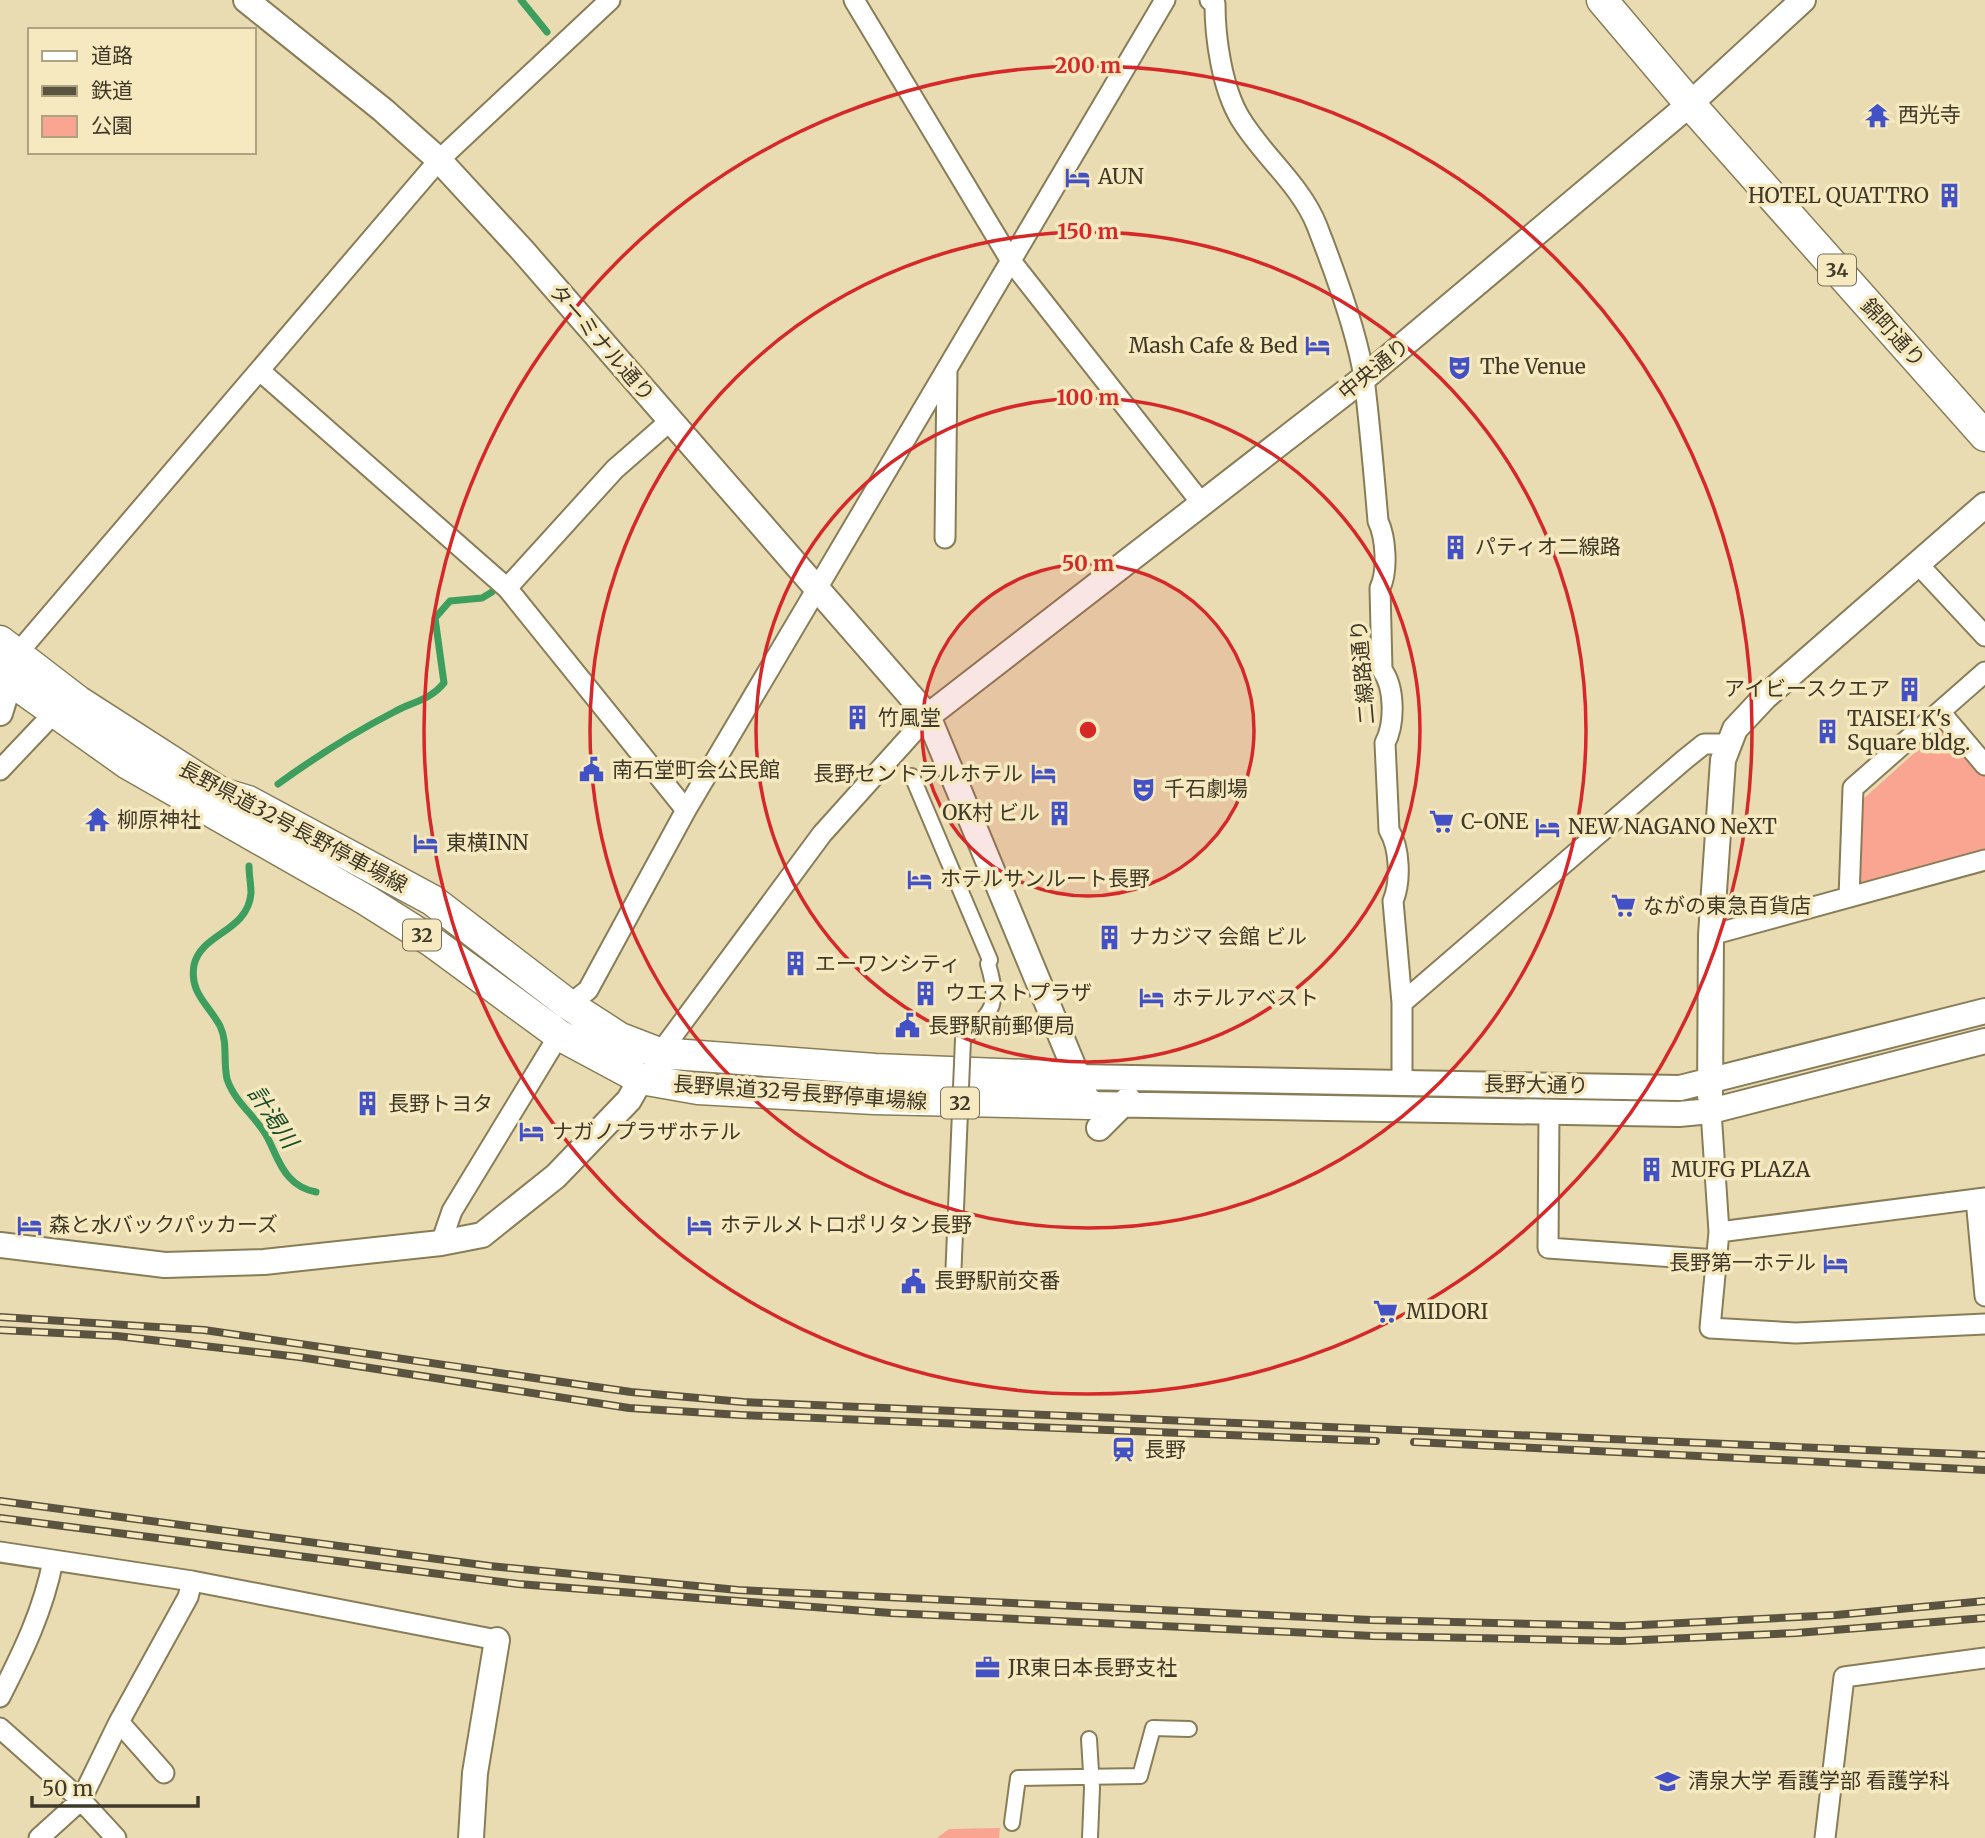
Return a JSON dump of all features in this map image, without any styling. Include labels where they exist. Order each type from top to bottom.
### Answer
[{"type":"main road","name":"34","points":[[1602,0],[1690,104]]},
{"type":"main road","name":"錦町通り","points":[[1690,104],[1985,436]]},
{"type":"main road","name":"長野県道32号長野停車場線","points":[[6,665],[54,713],[128,764],[377,906],[431,941],[559,1035],[641,1079],[673,1086],[739,1092],[974,1103],[1094,1116]]},
{"type":"main road","name":"長野県道32号長野停車場線","points":[[6,665],[89,708],[222,793],[248,801],[432,900],[569,1005],[620,1038],[659,1053],[875,1069],[1077,1077]]},
{"type":"street","points":[[0,713],[6,665],[439,160],[610,0]]},
{"type":"street","points":[[854,0],[1011,261],[1203,505]]},
{"type":"street","points":[[569,1005],[588,990],[686,810],[1165,0]]},
{"type":"street","name":"二線路通り","points":[[1210,0],[1215,5],[1215,31],[1223,68],[1239,117],[1278,166],[1316,223],[1357,346],[1364,378],[1385,578],[1380,588],[1382,670],[1389,679],[1391,706],[1391,733],[1385,743],[1390,830],[1396,841],[1397,890],[1393,901],[1402,1003],[1402,1081]]},
{"type":"street","name":"中央通り","points":[[928,716],[969,681],[1203,505],[1364,378],[1690,104],[1803,0]]},
{"type":"street","name":"ターミナル通り","points":[[261,4],[439,160],[523,251],[817,592],[928,716],[1094,1116]]},
{"type":"street","points":[[945,538],[947,370]]},
{"type":"street","points":[[260,371],[507,588],[686,810]]},
{"type":"street","points":[[507,588],[615,469],[670,421]]},
{"type":"street","points":[[1985,505],[1765,697],[1735,729],[1723,760],[1711,935],[1710,1083],[1719,1232],[1710,1328],[1796,1334],[1985,1324]]},
{"type":"street","points":[[1917,564],[1985,636]]},
{"type":"street","points":[[1849,897],[1853,788],[1985,672]]},
{"type":"street","points":[[1940,712],[1985,765]]},
{"type":"street","points":[[0,770],[54,713]]},
{"type":"street","points":[[0,1245],[164,1265],[264,1262],[441,1243],[482,1235],[515,1212],[592,1140],[629,1100],[659,1053],[822,834],[928,716]]},
{"type":"street","points":[[1402,1003],[1704,744],[1729,744]]},
{"type":"street","points":[[912,776],[990,960],[988,964],[996,993],[994,1003],[978,1027],[963,1039],[953,1281]]},
{"type":"street","points":[[1711,935],[1985,860]]},
{"type":"street","name":"長野大通り","points":[[1077,1077],[1681,1088],[1710,1083],[1985,1010]]},
{"type":"street","points":[[441,1243],[452,1211],[559,1035]]},
{"type":"street","name":"長野大通り","points":[[1094,1116],[1122,1105],[1679,1114],[1711,1111],[1985,1041]]},
{"type":"street","points":[[1122,1105],[1146,1079]]},
{"type":"street","points":[[1549,1113],[1548,1248],[1717,1260]]},
{"type":"street","points":[[1719,1232],[1981,1198],[1985,1296]]},
{"type":"street","points":[[0,1552],[192,1581],[497,1640],[475,1773],[470,1838]]},
{"type":"street","points":[[0,1697],[30,1640],[47,1590],[53,1561]]},
{"type":"street","points":[[39,1838],[81,1800],[119,1722],[188,1597],[192,1581]]},
{"type":"street","points":[[1825,1838],[1844,1677],[1985,1658]]},
{"type":"street","points":[[119,1722],[164,1773]]},
{"type":"street","points":[[0,1728],[81,1800],[116,1838]]},
{"type":"street","points":[[1012,1823],[1018,1778],[1140,1776],[1153,1728],[1189,1729]]},
{"type":"street","points":[[1089,1739],[1090,1838]]},
{"type":"green space","points":[[1940,730],[1952,736],[1985,774],[1985,854],[1863,886],[1857,882],[1862,800]]},
{"type":"green space","points":[[1000,1828],[999,1838],[937,1838],[949,1829]]},
{"type":"waterway","points":[[521,0],[547,32]]},
{"type":"waterway","name":"計渇川","points":[[278,784],[350,737],[438,689],[444,683],[435,618],[450,601],[482,598],[492,592]]},
{"type":"waterway","name":"計渇川","points":[[249,866],[251,893],[248,906],[242,916],[198,954],[194,965],[194,983],[220,1026],[225,1045],[227,1079],[234,1094],[269,1140],[289,1177],[301,1187],[316,1192]]},
{"type":"railway","points":[[0,1317],[204,1330],[631,1392],[743,1402],[1985,1455]]},
{"type":"railway","points":[[0,1330],[117,1336],[299,1357],[629,1408],[1376,1441]]},
{"type":"railway","points":[[1414,1442],[1985,1470]]},
{"type":"railway","points":[[0,1501],[490,1566],[738,1590],[1371,1620],[1623,1626],[1836,1615],[1985,1601]]},
{"type":"railway","points":[[0,1518],[518,1584],[891,1613],[1373,1636],[1621,1641],[1796,1633],[1985,1618]]},
{"type":"place","name":"西光寺","points":[[1878,115]]},
{"type":"place","name":"AUN","points":[[1078,177]]},
{"type":"place","name":"HOTEL QUATTRO","points":[[1949,196]]},
{"type":"place","name":"Mash Cafe & Bed","points":[[1318,346]]},
{"type":"place","name":"The Venue","points":[[1460,367]]},
{"type":"place","name":"パティオ二線路","points":[[1455,547]]},
{"type":"place","name":"アイビースクエア","points":[[1910,689]]},
{"type":"place","name":"竹風堂","points":[[858,718]]},
{"type":"place","name":"TAISEI K's Square bldg.","points":[[1827,731]]},
{"type":"place","name":"南石堂町会公民館","points":[[592,770]]},
{"type":"place","name":"長野セントラルホテル","points":[[1043,774]]},
{"type":"place","name":"千石劇場","points":[[1144,789]]},
{"type":"place","name":"OK村 ビル","points":[[1060,813]]},
{"type":"place","name":"柳原神社","points":[[97,820]]},
{"type":"place","name":"C-ONE","points":[[1441,822]]},
{"type":"place","name":"NEW NAGANO NeXT","points":[[1548,827]]},
{"type":"place","name":"東横INN","points":[[426,843]]},
{"type":"place","name":"ホテルサンルート長野","points":[[920,879]]},
{"type":"place","name":"ながの東急百貨店","points":[[1623,906]]},
{"type":"place","name":"ナカジマ 会館 ビル","points":[[1109,937]]},
{"type":"place","name":"エーワンシティ","points":[[795,964]]},
{"type":"place","name":"ウエストプラザ","points":[[925,993]]},
{"type":"place","name":"ホテルアベスト","points":[[1152,998]]},
{"type":"place","name":"長野駅前郵便局","points":[[908,1026]]},
{"type":"place","name":"長野トヨタ","points":[[368,1104]]},
{"type":"place","name":"ナガノプラザホテル","points":[[532,1132]]},
{"type":"place","name":"MUFG PLAZA","points":[[1651,1170]]},
{"type":"place","name":"森と水バックパッカーズ","points":[[29,1225]]},
{"type":"place","name":"ホテルメトロポリタン長野","points":[[700,1225]]},
{"type":"place","name":"長野第一ホテル","points":[[1836,1263]]},
{"type":"place","name":"長野駅前交番","points":[[914,1281]]},
{"type":"place","name":"MIDORI","points":[[1386,1312]]},
{"type":"place","name":"長野","points":[[1124,1450]]},
{"type":"place","name":"JR東日本長野支社","points":[[988,1668]]},
{"type":"place","name":"清泉大学 看護学部 看護学科","points":[[1668,1781]]}]
